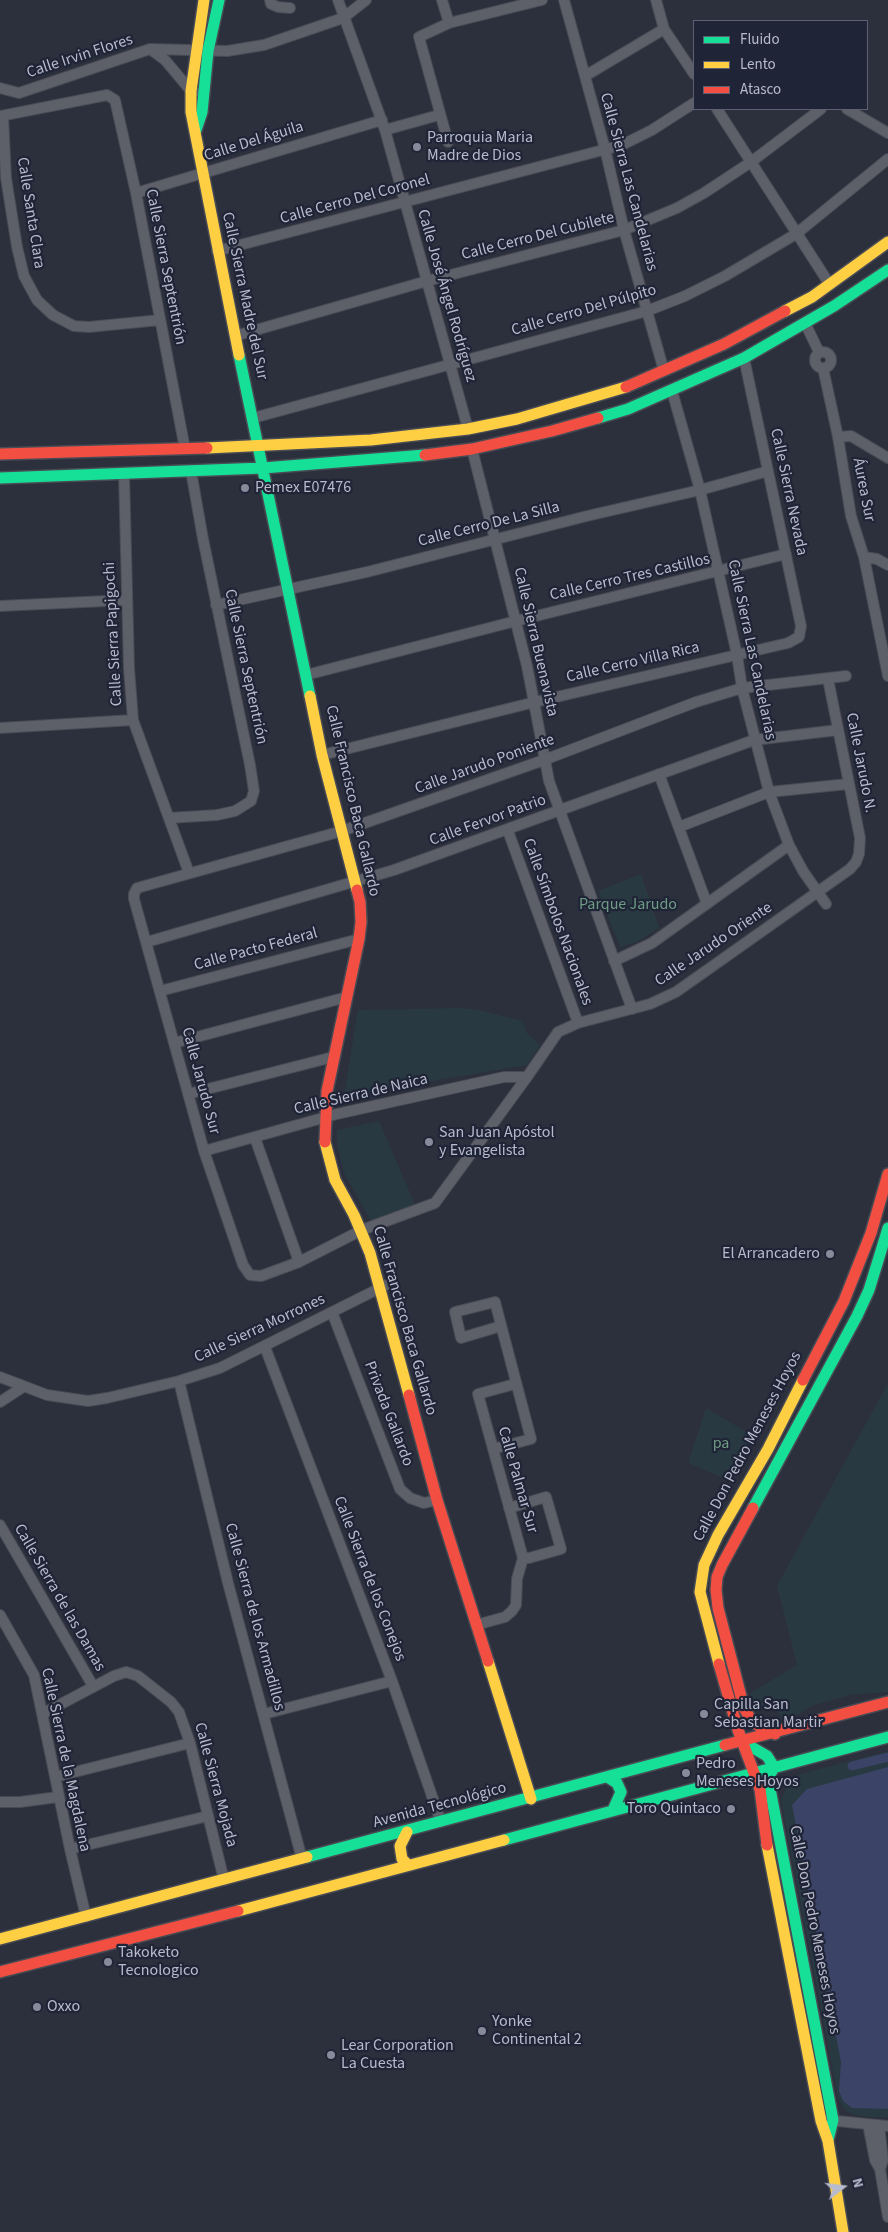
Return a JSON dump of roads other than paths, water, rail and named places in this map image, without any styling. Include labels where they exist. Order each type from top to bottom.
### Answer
[{"type":"street","name":"Calle Sierra Madre del Sur","points":[[204,0],[190,92],[191,112],[217,251],[263,468]]},
{"type":"street","name":"Calle Sierra Madre del Sur","points":[[196,131],[202,112],[208,51],[219,0]]},
{"type":"street","name":"Calle José Ángel Rodríguez","points":[[338,0],[343,18],[382,120],[468,430]]},
{"type":"street","name":"Calle Irvin Flores","points":[[19,93],[150,49],[196,49],[227,52],[255,47],[343,18],[366,0]]},
{"type":"street","points":[[442,0],[449,24]]},
{"type":"street","points":[[448,142],[418,38],[449,24],[511,4],[542,0]]},
{"type":"street","name":"Calle Sierra Las Candelarias","points":[[564,0],[605,149],[624,230],[664,372]]},
{"type":"street","points":[[656,0],[664,29],[693,72]]},
{"type":"street","points":[[270,2],[278,7],[290,8]]},
{"type":"street","points":[[585,76],[664,29]]},
{"type":"street","name":"Calle Irvin Flores","points":[[150,49],[165,60],[190,92]]},
{"type":"street","points":[[0,88],[19,93],[23,112],[1,116]]},
{"type":"street","points":[[190,92],[204,92]]},
{"type":"street","name":"Calle Sierra Septentrión","points":[[23,112],[107,95],[115,100],[136,193],[185,449]]},
{"type":"street","name":"Calle Cerro Del Coronel","points":[[217,251],[605,149],[634,140],[693,104]]},
{"type":"street","points":[[718,110],[830,284]]},
{"type":"street","name":"Calle Cerro Del Cubilete","points":[[235,336],[427,281],[624,230],[677,208],[751,162],[820,110]]},
{"type":"street","points":[[850,110],[888,133]]},
{"type":"street","points":[[385,130],[439,115]]},
{"type":"street","name":"Calle Santa Clara","points":[[1,116],[3,179],[24,276],[37,300],[52,315],[74,326],[89,327],[160,320]]},
{"type":"street","name":"Calle Del Águila","points":[[136,193],[382,120]]},
{"type":"street","name":"Calle Cerro Del Púlpito","points":[[252,418],[647,311],[685,296],[725,276],[796,234],[888,159]]},
{"type":"street","points":[[0,454],[258,447],[372,440],[468,430],[517,419],[589,399],[664,372],[724,344],[812,298],[888,242]]},
{"type":"street","points":[[0,478],[263,468],[410,457],[472,449],[591,421],[672,391],[744,358],[805,323],[888,270]]},
{"type":"street","name":"Áurea Sur","points":[[805,323],[819,352],[815,361],[818,366],[823,368],[838,437],[851,516],[864,557],[884,640],[888,676]]},
{"type":"street","name":"Calle Sierra Nevada","points":[[744,358],[801,632]]},
{"type":"street","name":"Calle Sierra Las Candelarias","points":[[672,391],[700,490],[737,654],[742,688],[769,792],[789,845],[826,904]]},
{"type":"street","points":[[838,437],[851,436],[888,458]]},
{"type":"street","name":"Calle Sierra Buenavista","points":[[472,449],[536,702],[544,760],[560,812],[632,1010]]},
{"type":"street","name":"Calle Francisco Baca Gallardo","points":[[263,468],[322,755],[357,882],[360,902],[359,938],[333,1056],[324,1117],[324,1135],[330,1166],[362,1230],[383,1287],[437,1500],[532,1799]]},
{"type":"street","name":"Calle Sierra Septentrión","points":[[169,818],[218,814],[243,807],[251,801],[254,792],[191,471]]},
{"type":"street","name":"Calle Cerro De La Silla","points":[[216,605],[700,490],[768,471]]},
{"type":"street","name":"Calle Sierra Papigochi","points":[[124,474],[131,703],[134,720],[189,873]]},
{"type":"street","name":"Calle Cerro Tres Castillos","points":[[306,676],[516,620],[719,572],[786,554]]},
{"type":"street","points":[[864,557],[877,559],[888,566]]},
{"type":"street","points":[[0,606],[127,600]]},
{"type":"street","name":"Calle Cerro Villa Rica","points":[[322,755],[795,641],[801,632]]},
{"type":"street","name":"Calle Jarudo Poniente","points":[[134,891],[141,887],[189,873],[342,831],[544,760],[696,702],[742,688],[846,676]]},
{"type":"street","name":"Calle Jarudo N.","points":[[828,679],[860,838],[859,854]]},
{"type":"street","points":[[0,728],[134,720]]},
{"type":"street","name":"Calle Fervor Patrio","points":[[147,942],[357,882],[508,831],[754,740],[838,730]]},
{"type":"street","points":[[659,774],[707,904]]},
{"type":"street","points":[[679,827],[769,792],[848,784]]},
{"type":"street","name":"Calle Símbolos Nacionales","points":[[508,831],[578,1023]]},
{"type":"street","points":[[614,961],[652,943],[789,845]]},
{"type":"street","name":"Calle Jarudo Oriente","points":[[250,1275],[261,1276],[299,1262],[362,1230],[435,1203],[528,1077],[558,1032],[578,1023],[632,1010],[676,992],[850,869],[856,862],[859,854]]},
{"type":"street","name":"Calle Jarudo Sur","points":[[134,891],[134,899],[204,1151],[243,1265],[250,1275]]},
{"type":"street","name":"Calle Pacto Federal","points":[[160,990],[359,938]]},
{"type":"street","points":[[174,1043],[347,997]]},
{"type":"street","points":[[188,1094],[333,1056]]},
{"type":"street","name":"Calle Sierra de Naica","points":[[204,1151],[324,1117],[504,1077],[528,1077]]},
{"type":"street","points":[[255,1138],[299,1262]]},
{"type":"street","name":"Calle Don Pedro Meneses Hoyos","points":[[842,2232],[828,2141],[821,2121],[768,1850],[760,1789],[743,1742],[700,1592],[704,1565],[718,1535],[768,1449],[844,1301],[871,1233],[888,1174]]},
{"type":"street","name":"Calle Don Pedro Meneses Hoyos","points":[[775,1734],[761,1728],[750,1718],[744,1708],[718,1608],[717,1577],[858,1316],[869,1290],[888,1228]]},
{"type":"street","name":"Calle Sierra Morrones","points":[[0,1377],[47,1395],[88,1401],[107,1398],[179,1381],[220,1368],[383,1287]]},
{"type":"street","points":[[492,1450],[531,1439],[495,1302],[455,1312],[461,1338],[501,1326]]},
{"type":"street","name":"Privada Gallardo","points":[[332,1312],[400,1489],[410,1498],[424,1503],[437,1500]]},
{"type":"street","name":"Calle Sierra de los Conejos","points":[[265,1347],[392,1681],[442,1822]]},
{"type":"street","points":[[812,1362],[827,1371]]},
{"type":"street","name":"Calle Sierra de los Armadillos","points":[[179,1381],[228,1583],[302,1859]]},
{"type":"street","name":"Calle Palmar Sur","points":[[475,1622],[505,1617],[516,1605],[517,1579],[523,1558],[478,1394],[515,1384]]},
{"type":"street","points":[[0,1402],[23,1387]]},
{"type":"street","points":[[509,1508],[546,1497],[560,1549],[523,1558]]},
{"type":"street","name":"Calle Sierra de las Damas","points":[[0,1525],[93,1686]]},
{"type":"street","name":"Calle Sierra de la Magdalena","points":[[0,1615],[34,1675],[58,1797],[86,1917]]},
{"type":"street","name":"Calle Sierra Mojada","points":[[93,1686],[126,1672],[138,1676],[176,1707],[190,1743],[224,1880]]},
{"type":"street","points":[[264,1714],[392,1681]]},
{"type":"street","points":[[42,1714],[93,1686]]},
{"type":"street","name":"Avenida Tecnológico","points":[[0,1939],[532,1799],[888,1702]]},
{"type":"street","points":[[0,1960],[4,1970],[231,1913],[888,1737]]},
{"type":"street","points":[[743,1742],[768,1756],[774,1767]]},
{"type":"street","points":[[55,1777],[190,1743]]},
{"type":"street","name":"Calle Don Pedro Meneses Hoyos","points":[[774,1767],[769,1777],[771,1794],[833,2120],[828,2141]]},
{"type":"street","points":[[609,1778],[617,1783],[621,1792],[613,1810]]},
{"type":"street","points":[[0,1802],[20,1802],[58,1797]]},
{"type":"street","points":[[70,1849],[208,1816]]},
{"type":"street","points":[[407,1832],[400,1846],[402,1859],[408,1865]]},
{"type":"street","points":[[782,1920],[794,1917]]},
{"type":"street","points":[[821,2121],[833,2120],[884,2126],[882,2162],[888,2217]]},
{"type":"street","points":[[868,2124],[882,2162]]},
{"type":"water","points":[[888,1767],[888,2109],[852,2108],[843,2101],[839,2091],[841,2062],[792,1805],[807,1789]]},
{"type":"waterway","points":[[852,1766],[888,1757]]},
{"type":"place","name":"Parroquia Maria Madre de Dios","points":[[417,147]]},
{"type":"place","name":"Pemex E07476","points":[[245,488]]},
{"type":"place","name":"San Juan Apóstol y Evangelista","points":[[429,1142]]},
{"type":"place","name":"El Arrancadero","points":[[830,1254]]},
{"type":"place","name":"Capilla San Sebastian Martir","points":[[704,1714]]},
{"type":"place","name":"Pedro Meneses Hoyos","points":[[686,1773]]},
{"type":"place","name":"Toro Quintaco","points":[[731,1809]]},
{"type":"place","name":"Takoketo Tecnologico","points":[[108,1962]]},
{"type":"place","name":"Oxxo","points":[[37,2007]]},
{"type":"place","name":"Yonke Continental 2","points":[[482,2031]]},
{"type":"place","name":"Lear Corporation La Cuesta","points":[[331,2055]]},
{"type":"park label","name":"Parque Jarudo","points":[[628,905]]},
{"type":"park label","name":"pa","points":[[721,1444]]}]
